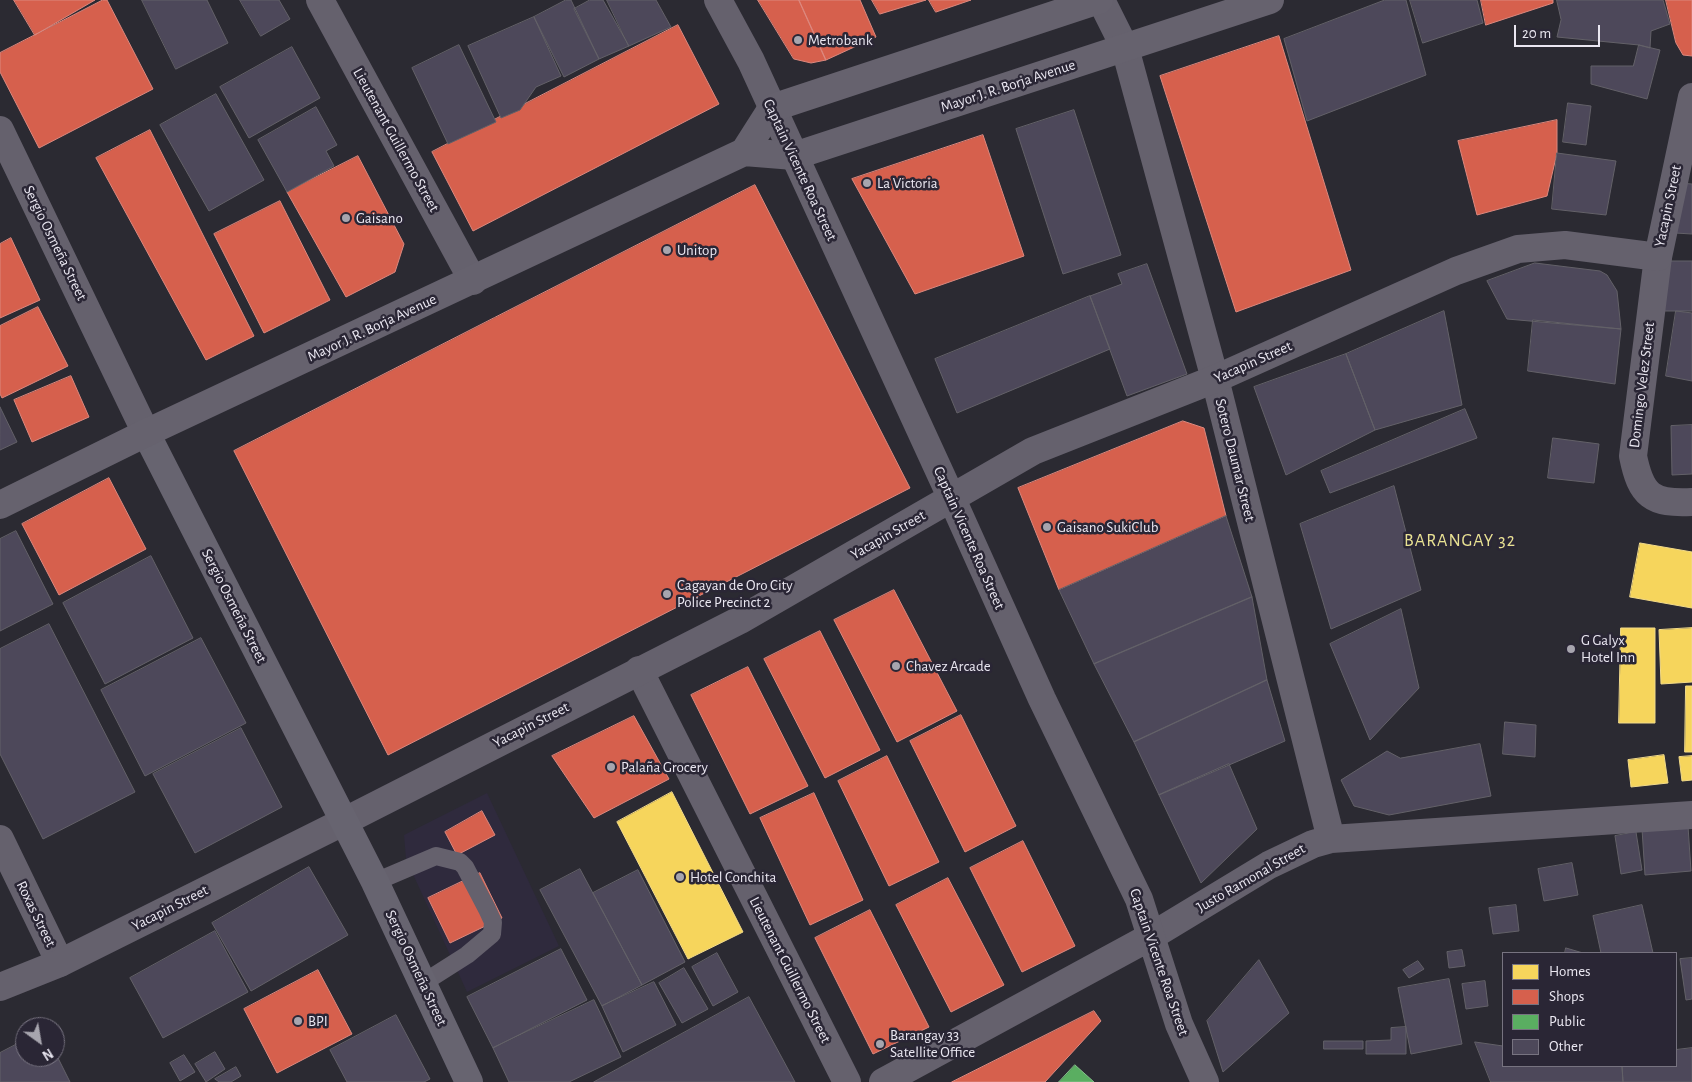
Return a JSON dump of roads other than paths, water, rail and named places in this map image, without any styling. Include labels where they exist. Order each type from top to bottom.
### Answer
[{"type":"main road","points":[[744,152],[772,108],[1100,0]]},
{"type":"main road","name":"Mayor J. R. Borja Avenue","points":[[0,504],[146,433],[744,152],[794,156],[1270,0]]},
{"type":"main road","name":"Sergio Osmeña Street","points":[[146,433],[375,882],[469,1082]]},
{"type":"street","name":"Lieutenant Guillermo Street","points":[[320,0],[472,281]]},
{"type":"street","name":"Captain Vicente Roa Street","points":[[718,0],[751,61],[1042,699],[1139,899],[1178,1024],[1204,1082]]},
{"type":"street","name":"Sotero Daumar Street","points":[[1100,0],[1125,48],[1215,379],[1331,839]]},
{"type":"street","name":"Yacapin Street","points":[[0,987],[60,963],[343,822],[740,620],[1032,451],[1215,379],[1456,271],[1518,249],[1565,245],[1658,257],[1692,97]]},
{"type":"street","name":"Sergio Osmeña Street","points":[[0,130],[146,433]]},
{"type":"street","name":"Domingo Velez Street","points":[[1658,257],[1633,456],[1637,474],[1645,490],[1656,500],[1675,503],[1692,502]]},
{"type":"street","name":"Lieutenant Guillermo Street","points":[[639,670],[847,1082]]},
{"type":"street","name":"Justo Ramonal Street","points":[[883,1082],[1150,937],[1269,866],[1313,844],[1331,839],[1692,814]]},
{"type":"street","name":"Roxas Street","points":[[0,839],[60,963]]},
{"type":"lane","points":[[375,882],[436,856],[453,859],[465,867],[487,909],[493,922],[492,934],[467,955],[423,984]]},
{"type":"place","name":"Metrobank","points":[[798,40]]},
{"type":"place","name":"La Victoria","points":[[867,183]]},
{"type":"place","name":"Gaisano","points":[[346,218]]},
{"type":"place","name":"Unitop","points":[[667,250]]},
{"type":"place","name":"Gaisano SukiClub","points":[[1047,527]]},
{"type":"place","name":"Cagayan de Oro City Police Precinct 2","points":[[667,594]]},
{"type":"place","name":"G Galyx Hotel Inn","points":[[1571,649]]},
{"type":"place","name":"Chavez Arcade","points":[[896,666]]},
{"type":"place","name":"Palaña Grocery","points":[[611,767]]},
{"type":"place","name":"Hotel Conchita","points":[[680,877]]},
{"type":"place","name":"BPI","points":[[298,1021]]},
{"type":"place","name":"Barangay 33 Satellite Office","points":[[880,1044]]},
{"type":"district","name":"BARANGAY 32","points":[[1460,541]]}]
